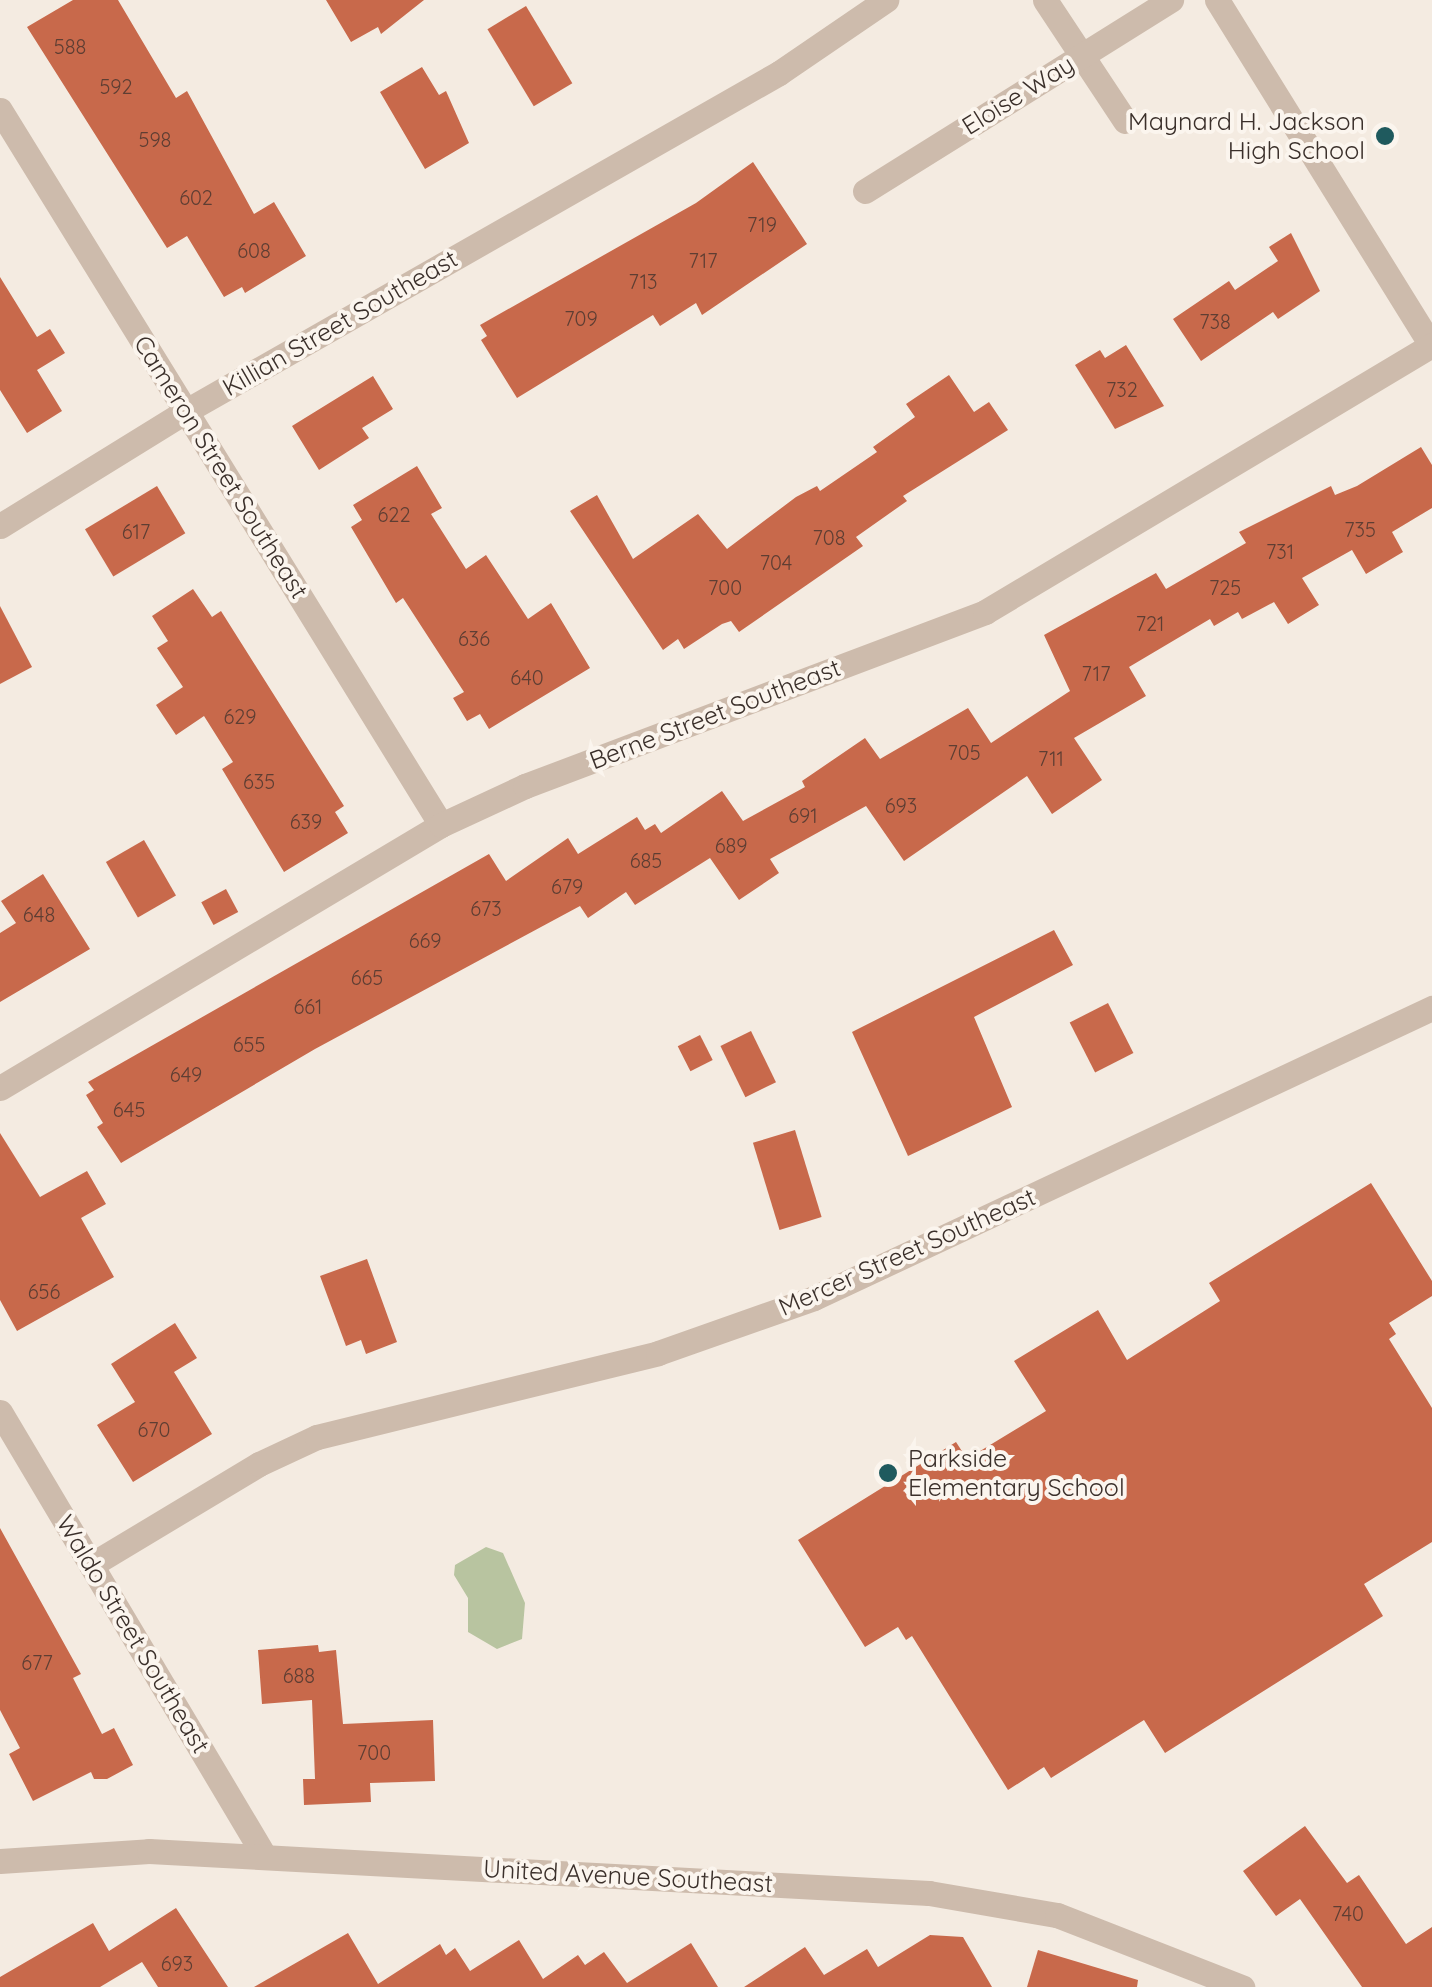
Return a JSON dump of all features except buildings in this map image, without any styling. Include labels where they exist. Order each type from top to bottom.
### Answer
[{"type":"street","name":"Killian Street Southeast","points":[[0,526],[186,411],[779,73],[886,0]]},
{"type":"street","points":[[1045,0],[1125,121]]},
{"type":"street","name":"Eloise Way","points":[[865,191],[1171,0]]},
{"type":"street","points":[[1217,0],[1432,346]]},
{"type":"street","name":"Cameron Street Southeast","points":[[0,110],[441,825]]},
{"type":"street","name":"Berne Street Southeast","points":[[0,1088],[441,825],[524,786],[984,612],[1432,346]]},
{"type":"street","name":"Mercer Street Southeast","points":[[92,1565],[260,1464],[316,1437],[649,1356],[814,1298],[1432,1008]]},
{"type":"street","name":"Waldo Street Southeast","points":[[0,1412],[265,1856]]},
{"type":"street","name":"United Avenue Southeast","points":[[0,1861],[149,1851],[928,1893],[1057,1915],[1242,1987]]},
{"type":"green space","points":[[486,1547],[503,1553],[525,1603],[522,1639],[497,1649],[468,1632],[468,1598],[454,1575],[455,1565]]},
{"type":"place","name":"Maynard H. Jackson High School","points":[[1385,136]]},
{"type":"place","name":"Parkside Elementary School","points":[[888,1473]]}]
